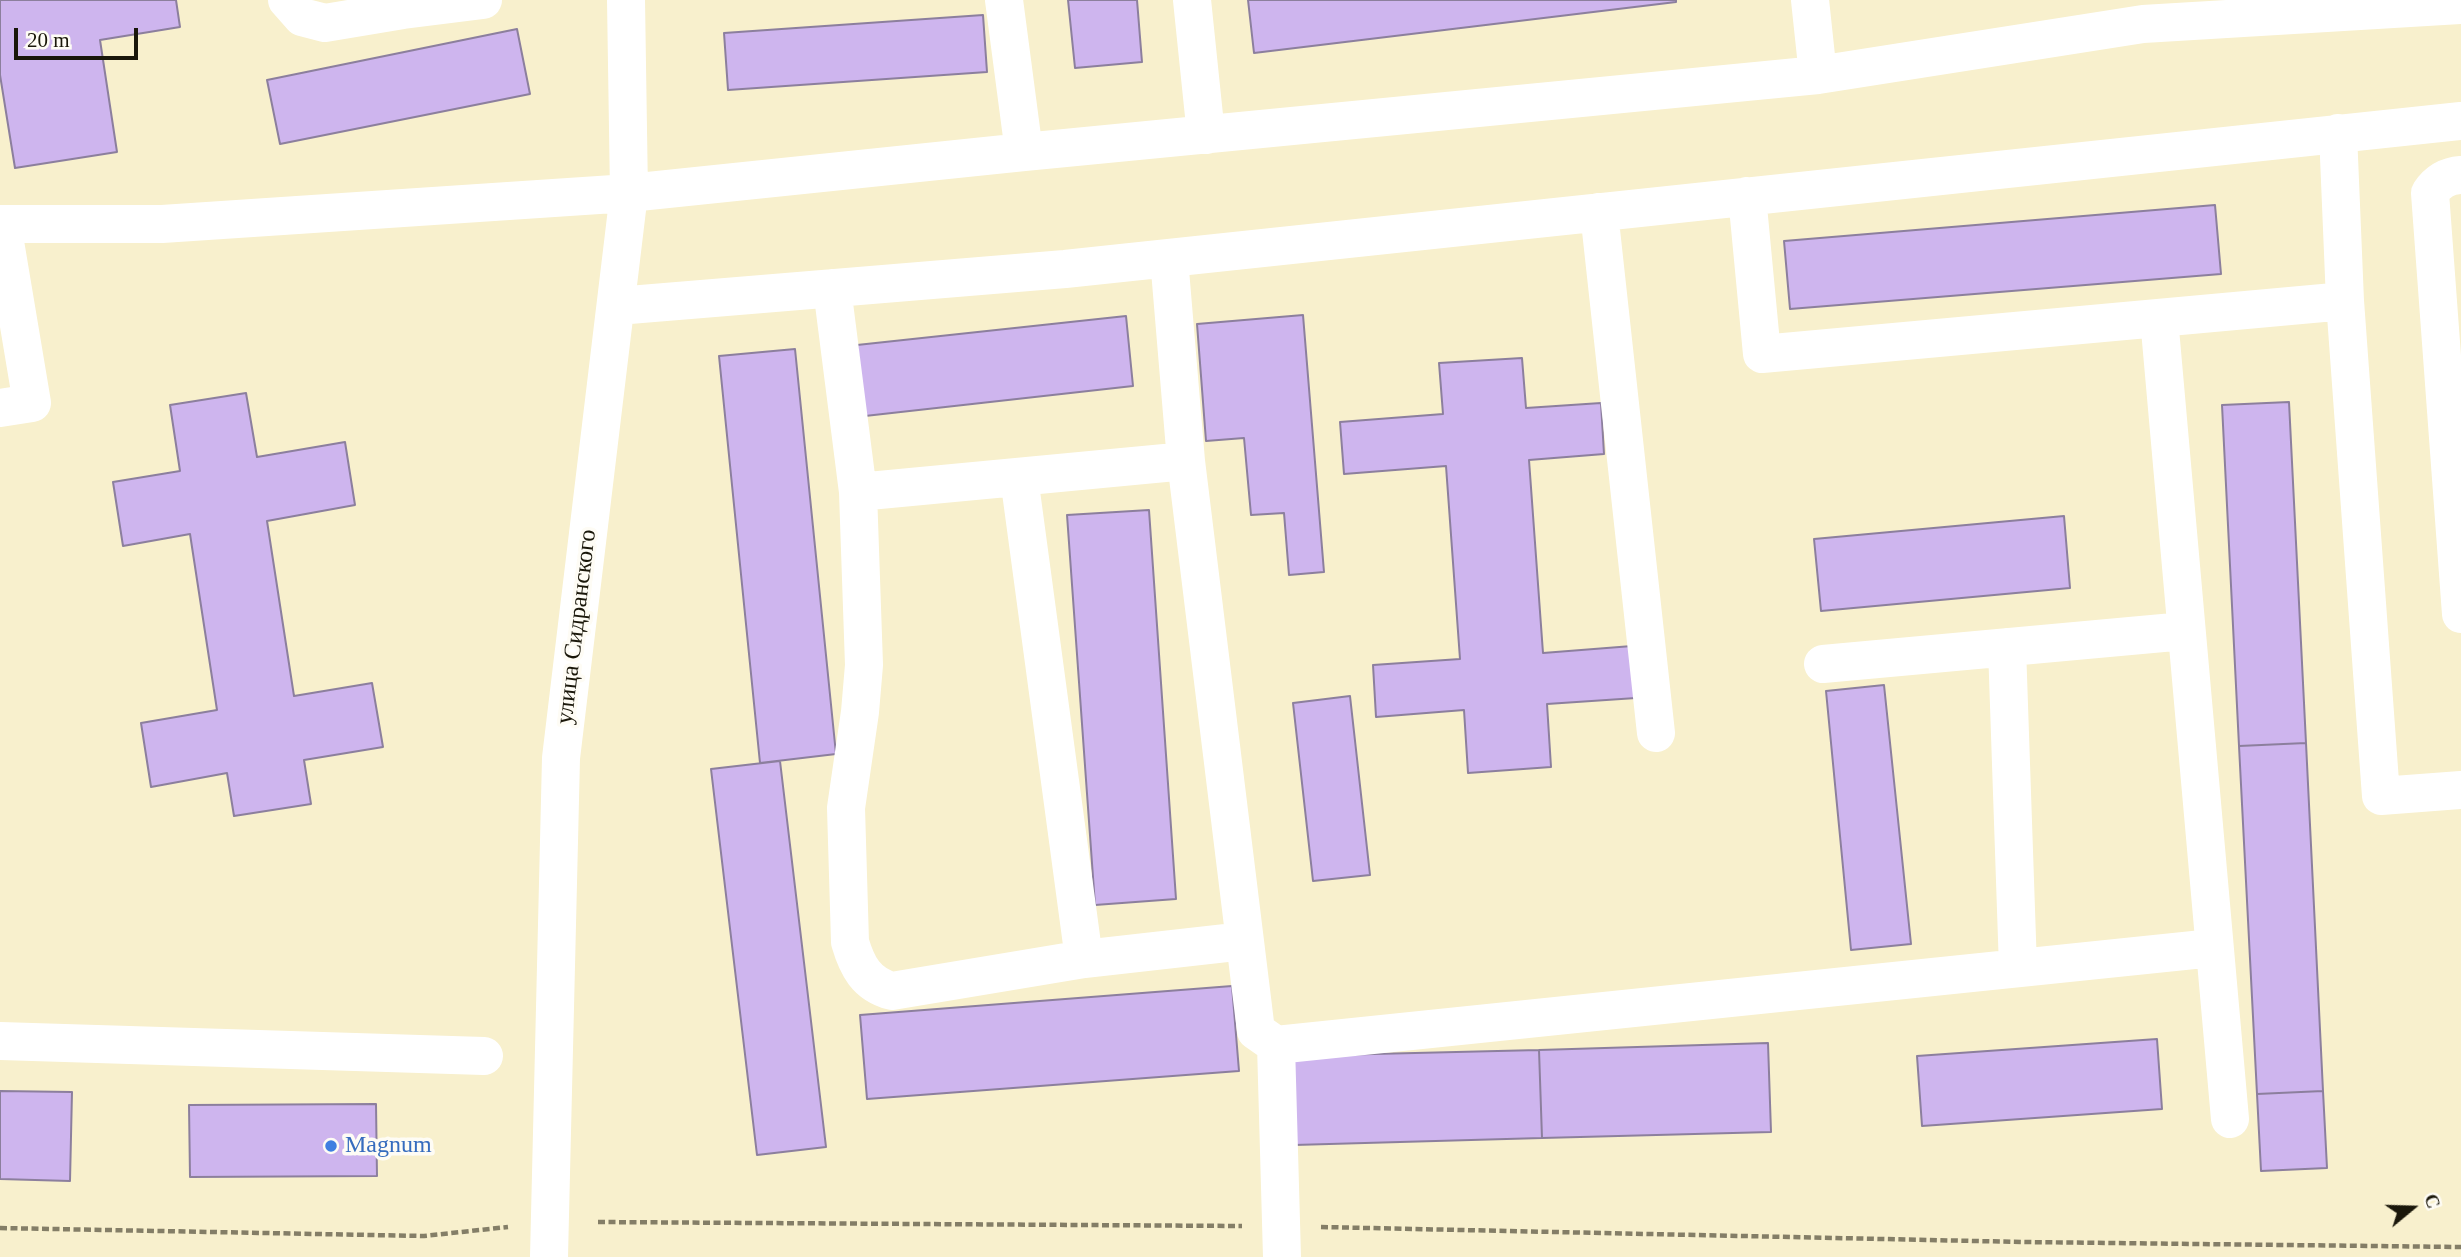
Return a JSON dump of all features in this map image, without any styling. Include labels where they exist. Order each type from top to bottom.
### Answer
[{"type":"street","points":[[287,0],[302,17],[325,23],[403,5],[483,0]]},
{"type":"street","name":"улица Сидранского","points":[[549,1257],[561,758],[629,193],[625,0]]},
{"type":"street","points":[[1004,0],[1024,152]]},
{"type":"street","points":[[1192,0],[1206,135]]},
{"type":"street","points":[[1810,0],[1818,75]]},
{"type":"street","points":[[0,408],[32,403],[1,224],[162,224],[629,193],[1818,75],[2143,24],[2461,5]]},
{"type":"street","points":[[617,306],[1169,258],[2461,121]]},
{"type":"street","points":[[2338,134],[2345,302],[2381,796],[2461,790]]},
{"type":"street","points":[[2461,175],[2449,176],[2430,192],[2461,614]]},
{"type":"street","points":[[1747,196],[1762,354],[2345,302]]},
{"type":"street","points":[[1599,212],[1656,733]]},
{"type":"street","points":[[1169,258],[1186,461],[1256,1031],[1276,1045],[2213,948]]},
{"type":"street","points":[[832,288],[858,492],[864,665],[846,808],[850,942],[862,973],[880,988],[892,990],[1084,959],[1244,941]]},
{"type":"street","points":[[2159,318],[2230,1119]]},
{"type":"street","points":[[858,492],[1186,461]]},
{"type":"street","points":[[1018,477],[1084,959]]},
{"type":"street","points":[[1823,664],[2185,631]]},
{"type":"street","points":[[2007,647],[2018,968]]},
{"type":"street","points":[[0,1041],[484,1056]]},
{"type":"street","points":[[1276,1045],[1282,1242]]},
{"type":"path","points":[[598,1222],[1282,1242],[2023,1242],[2461,1247]]},
{"type":"path","points":[[0,1228],[424,1236],[509,1227]]},
{"type":"building","points":[[0,0],[176,0],[180,27],[100,40],[117,152],[15,168],[0,75]]},
{"type":"building","points":[[1068,0],[1137,0],[1142,62],[1075,68]]},
{"type":"building","points":[[1248,0],[1676,0],[1676,2],[1254,53]]},
{"type":"building","points":[[983,15],[987,72],[728,90],[724,33]]},
{"type":"building","points":[[517,29],[530,94],[280,144],[267,80]]},
{"type":"building","points":[[2215,205],[2221,274],[1790,309],[1784,241]]},
{"type":"building","points":[[1303,315],[1324,572],[1289,575],[1284,513],[1251,515],[1244,438],[1206,441],[1197,324]]},
{"type":"building","points":[[1126,316],[1133,386],[865,416],[857,345]]},
{"type":"building","points":[[795,349],[836,754],[760,763],[719,356]]},
{"type":"building","points":[[1522,358],[1526,408],[1601,403],[1604,454],[1529,460],[1543,653],[1632,646],[1636,698],[1547,704],[1551,767],[1468,773],[1464,710],[1376,717],[1373,665],[1460,659],[1446,466],[1344,474],[1340,422],[1443,414],[1439,363]]},
{"type":"building","points":[[246,393],[257,457],[345,442],[355,505],[267,521],[294,696],[372,683],[383,747],[304,760],[311,804],[234,816],[227,773],[151,787],[141,723],[217,710],[190,534],[123,546],[113,482],[180,471],[170,405]]},
{"type":"building","points":[[2289,402],[2306,743],[2239,746],[2222,405]]},
{"type":"building","points":[[1149,510],[1176,899],[1095,905],[1067,515]]},
{"type":"building","points":[[2064,516],[2070,588],[1821,611],[1814,539]]},
{"type":"building","points":[[1884,685],[1911,944],[1851,950],[1826,691]]},
{"type":"building","points":[[1350,696],[1370,875],[1313,881],[1293,703]]},
{"type":"building","points":[[2306,743],[2323,1091],[2257,1094],[2239,746]]},
{"type":"building","points":[[780,761],[826,1147],[757,1155],[711,769]]},
{"type":"building","points":[[1232,986],[1239,1071],[867,1099],[860,1015]]},
{"type":"building","points":[[2157,1039],[2162,1109],[1922,1126],[1917,1056]]},
{"type":"building","points":[[1768,1043],[1771,1132],[1542,1138],[1539,1050]]},
{"type":"building","points":[[1539,1050],[1542,1138],[1294,1145],[1291,1056]]},
{"type":"building","points":[[0,1091],[72,1092],[70,1181],[0,1179]]},
{"type":"building","points":[[2323,1091],[2327,1168],[2261,1171],[2257,1094]]},
{"type":"building","points":[[376,1104],[377,1176],[190,1177],[189,1105]]},
{"type":"place","name":"Magnum","points":[[331,1146]]}]
